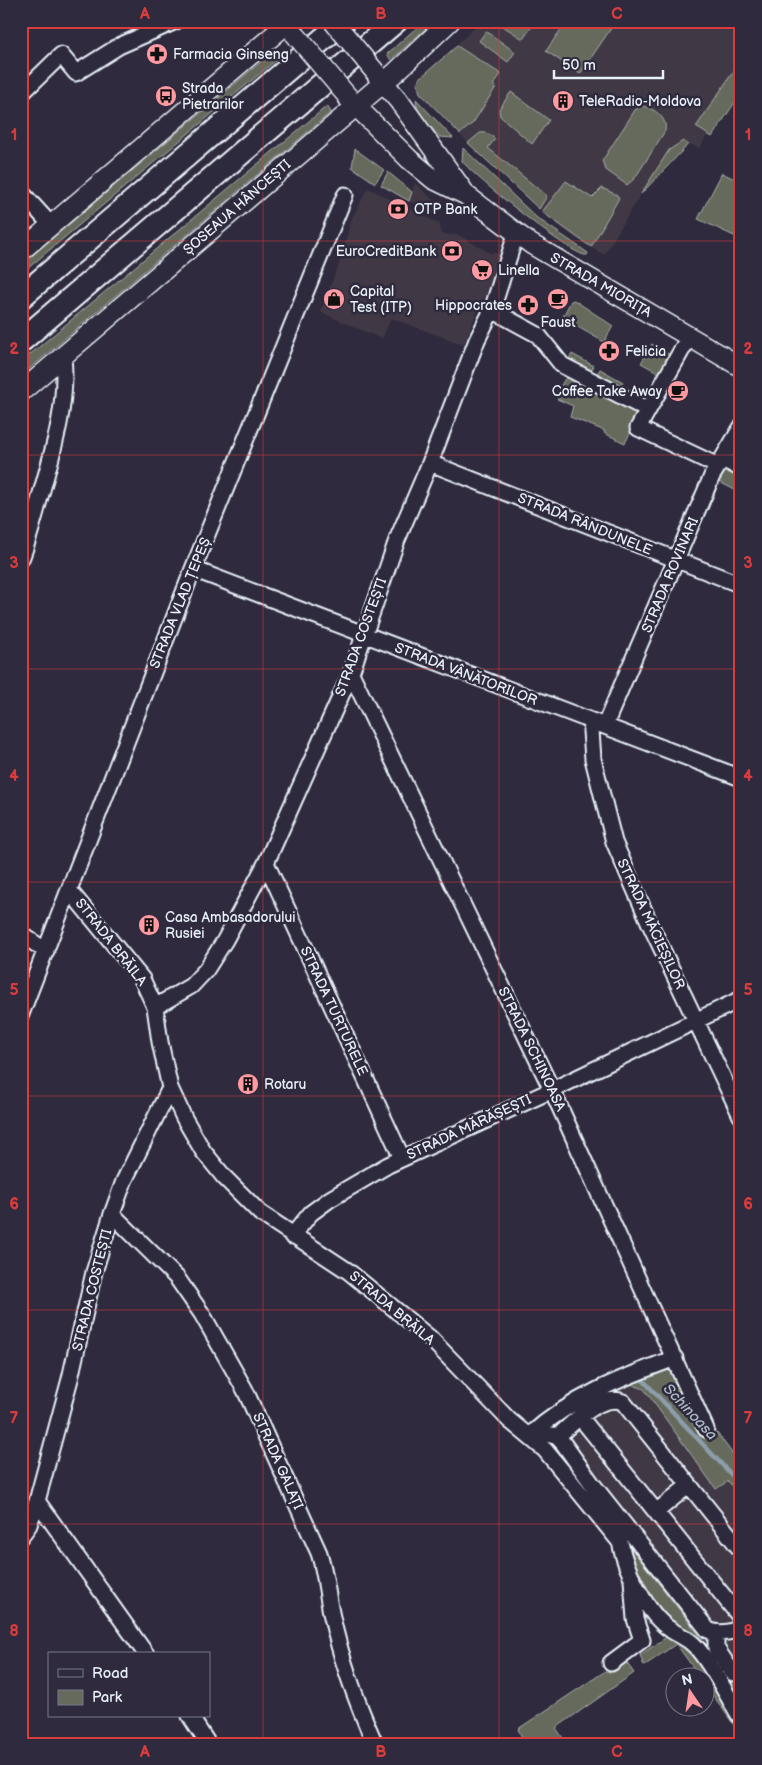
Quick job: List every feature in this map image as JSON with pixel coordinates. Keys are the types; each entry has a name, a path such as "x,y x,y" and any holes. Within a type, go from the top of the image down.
{"highway":[{"path":"21,297 344,21"},
{"path":"21,341 396,21"}],"main road":[{"name":"STRADA MIORIȚA","path":"333,21 380,78 466,195"},
{"name":"ȘOSEAUA HÂNCEȘTI","path":"21,392 352,101 450,21"},
{"name":"STRADA MIORIȚA","path":"290,26 352,101 408,159 433,178 466,195 516,234 741,367"},
{"path":"21,251 290,26"}],"street":[{"path":"21,94 61,55 76,73 119,46 176,21"},
{"path":"21,192 51,225"},
{"name":"STRADA VLAD ȚEPEȘ","path":"21,1014 192,569 345,195"},
{"name":"STRADA COSTEȘTI","path":"155,1007 191,986 206,970 226,940 266,863 351,673 397,540 430,462 477,340 492,310 516,234"},
{"path":"492,310 538,335 562,365 648,410"},
{"path":"689,337 638,428 741,469"},
{"path":"21,560 51,458 63,404 65,376 63,357"},
{"name":"STRADA ROVINARI","path":"599,724 677,560 720,462 741,428"},
{"name":"STRADA RÂNDUNELE","path":"430,462 741,585"},
{"name":"STRADA VÂNĂTORILOR","path":"192,569 741,778"},
{"name":"STRADA SCHINOASA","path":"351,673 552,1090 706,1429"},
{"name":"STRADA MĂCIEȘILOR","path":"599,724 591,731 593,759 614,842 741,1116"},
{"name":"STRADA TURTURELE","path":"266,863 402,1158"},
{"name":"STRADA BRĂILA","path":"69,890 142,979 155,1007 170,1088 184,1118 208,1158 260,1213 292,1236 348,1271 430,1338 509,1420 531,1434 616,1537 632,1580 660,1620 671,1631 682,1634 697,1649 741,1718"},
{"path":"21,934 46,951"},
{"name":"STRADA MĂRĂȘEȘTI","path":"292,1236 311,1213 364,1177 552,1090 741,999"},
{"name":"STRADA COSTEȘTI","path":"21,1536 29,1525 37,1501 70,1379 94,1272 112,1214 124,1181 170,1088"},
{"name":"STRADA GALAȚI","path":"112,1214 177,1278 202,1314 245,1390 324,1568 332,1617 343,1657 375,1744"},
{"path":"531,1434 547,1420 582,1396 616,1380 675,1358"},
{"path":"531,1434 558,1436 580,1417 609,1400 622,1402 741,1550"},
{"path":"580,1417 741,1618"},
{"path":"558,1436 708,1630 716,1634 726,1633 741,1627"},
{"path":"656,1512 690,1485"},
{"path":"37,1501 145,1652"},
{"path":"611,1663 642,1640 635,1619 632,1580"},
{"path":"716,1634 716,1648 733,1674"},
{"path":"191,1718 208,1744"}],"shaded area":[{"path":"482,21 741,21 741,93 712,137 707,135 700,148 688,144 641,194 604,255 575,238 542,212 468,143 420,93 417,83 420,78"},
{"path":"415,183 441,207 434,215 409,201"},
{"path":"368,188 440,224 441,234 459,235 490,253 501,253 502,265 475,316 464,345 391,318 382,339 320,312 341,259 351,220"},
{"path":"628,1383 644,1389 717,1489 728,1481 741,1496 741,1696 709,1648 548,1442 551,1426"}],"green space":[{"path":"424,21 434,21 391,60 387,54"},
{"path":"495,21 536,21 523,39"},
{"path":"563,21 616,21 580,74 546,51 564,25"},
{"path":"486,31 515,52 508,62 479,41"},
{"path":"457,46 501,74 493,85 496,87 473,123 460,134 420,93 417,83 420,78"},
{"path":"276,49 282,55 21,274 21,265"},
{"path":"741,60 741,93 712,137 696,127"},
{"path":"511,92 549,120 532,144 500,116 499,109"},
{"path":"416,99 453,138 440,137 418,113"},
{"path":"327,106 331,112 21,376 21,362"},
{"path":"642,106 659,114 664,122 665,131 635,178 627,185 606,170 602,161 635,110"},
{"path":"480,133 486,133 493,137 495,139 488,148 547,196 539,209 468,143"},
{"path":"683,141 688,144 641,194 669,150"},
{"path":"463,148 537,218 588,253 587,255 579,253 545,231 484,183 462,161"},
{"path":"355,149 384,170 375,183 352,167"},
{"path":"388,172 412,192 409,201 381,185"},
{"path":"722,173 741,182 741,221 734,236 698,219"},
{"path":"566,181 592,198 602,188 617,195 619,198 591,247 542,212"},
{"path":"574,300 613,326 604,342 562,318 571,301"},
{"path":"652,344 670,355 659,373 641,363"},
{"path":"572,354 594,366 589,374 567,362"},
{"path":"600,369 623,382 618,390 595,377"},
{"path":"568,374 640,414 625,443 604,433 605,431 570,417 573,406 557,399 560,394 558,390"},
{"path":"732,468 741,473 741,493 719,482 708,510 705,506 716,479"},
{"path":"672,1369 705,1437 717,1433 741,1465 741,1496 728,1481 716,1489 644,1389 628,1383 551,1426 568,1410 655,1370"},
{"path":"624,1539 709,1648 741,1696 741,1709 714,1675 714,1668 708,1668 637,1578"},
{"path":"668,1636 682,1639 705,1668 693,1668 676,1644 644,1666 640,1655"},
{"path":"626,1662 634,1673 556,1728 567,1744 525,1744 518,1729 607,1670"},
{"path":"714,1683 741,1725 741,1735 714,1697"}],"waterway":[{"name":"Schinoasa","path":"641,1378 741,1485"}],"place":[{"name":"Farmacia Ginseng","path":"157,54"},
{"name":"Strada Pietrarilor","path":"166,96"},
{"name":"TeleRadio-Moldova","path":"563,101"},
{"name":"OTP Bank","path":"398,209"},
{"name":"EuroCreditBank","path":"452,251"},
{"name":"Linella","path":"482,270"},
{"name":"Capital Test (ITP)","path":"334,299"},
{"name":"Faust","path":"558,299"},
{"name":"Hippocrates","path":"528,305"},
{"name":"Felicia","path":"609,351"},
{"name":"Coffee Take Away","path":"678,391"},
{"name":"Casa Ambasadorului Rusiei","path":"149,925"},
{"name":"Rotaru","path":"248,1084"}]}
